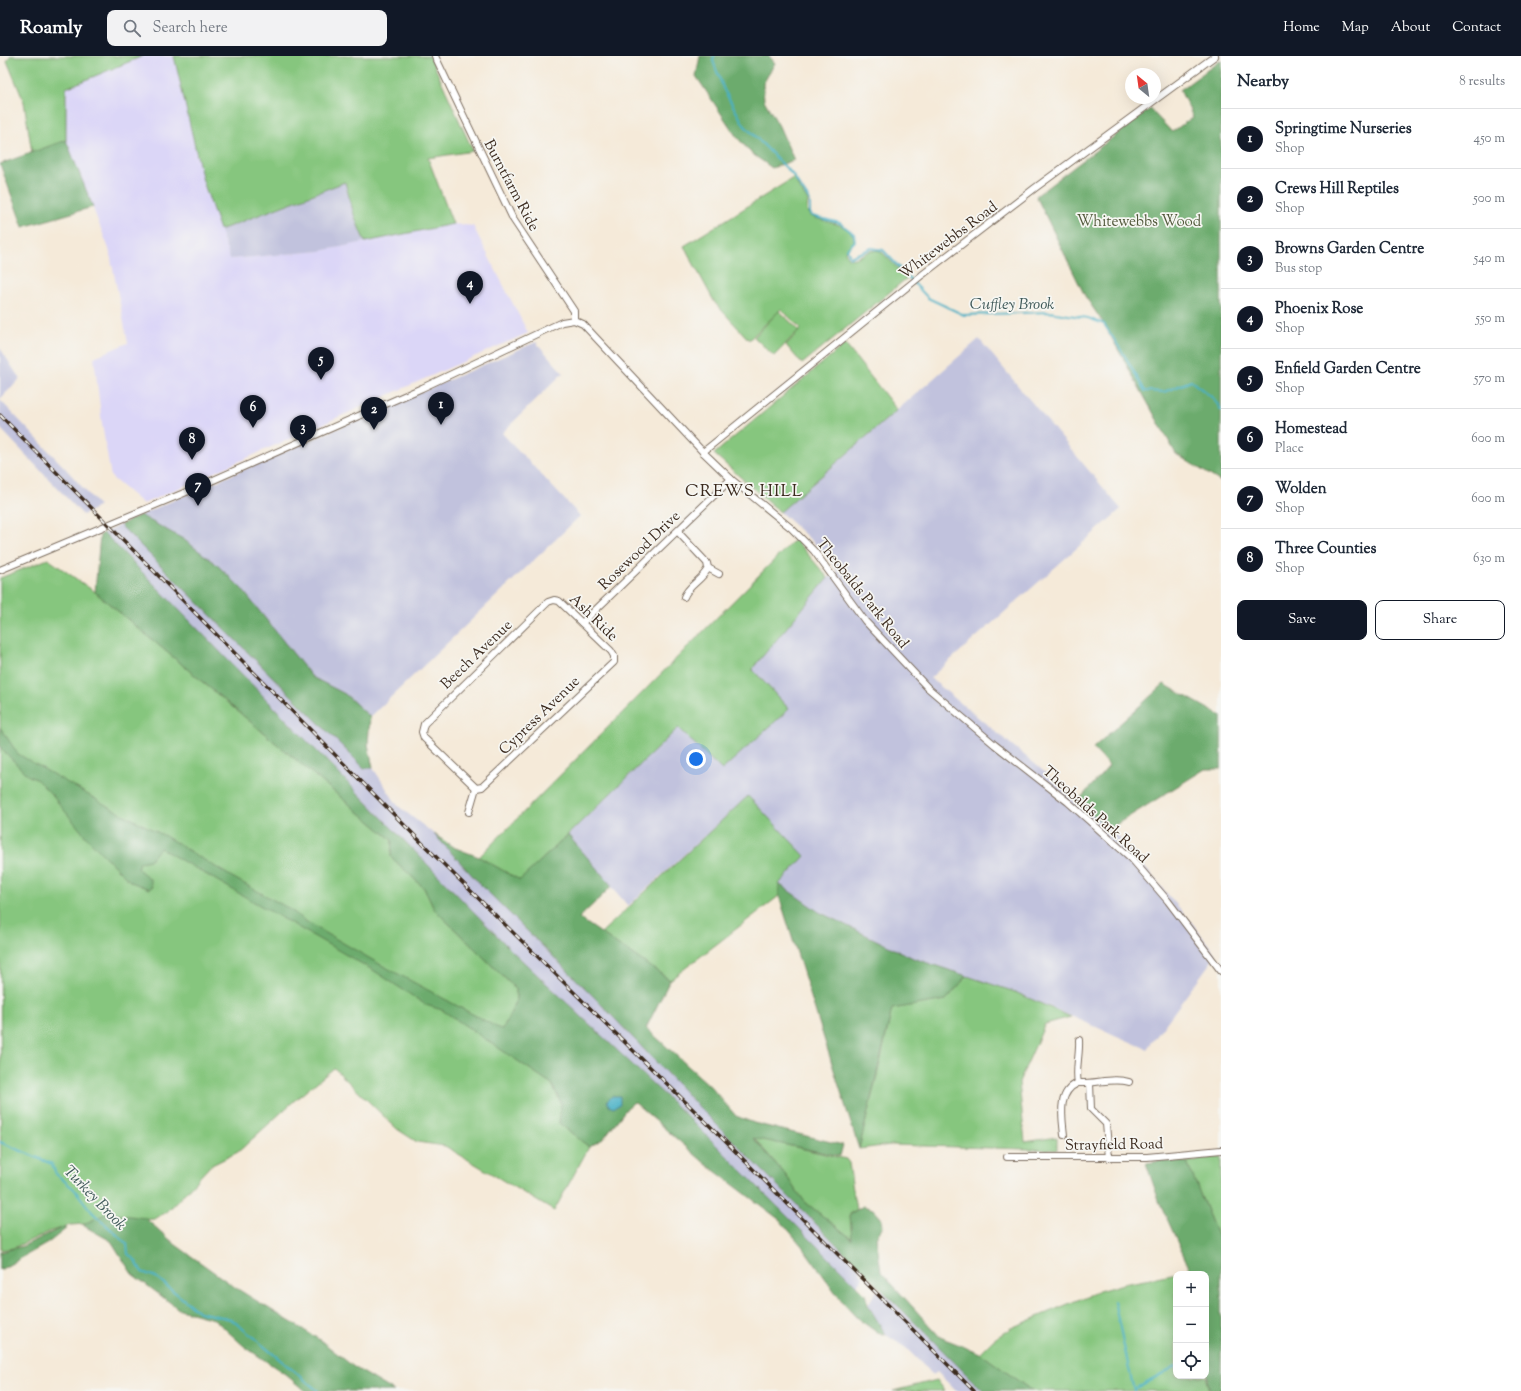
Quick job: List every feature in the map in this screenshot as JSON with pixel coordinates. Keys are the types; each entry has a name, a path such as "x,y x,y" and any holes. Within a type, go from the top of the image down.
{"street":[{"name":"Burntfarm Ride","path":"435,56 513,219 574,311 571,320"},
{"name":"Whitewebbs Road","path":"703,452 780,388 922,275 1041,184 1215,56"},
{"name":"Theobalds Park Road","path":"571,320 583,324 594,334 652,399 703,452 731,479 791,528 814,551 865,620 905,666 928,688 995,745 1068,802 1131,858 1168,901 1221,970"},
{"path":"0,570 184,493 427,386 571,320"},
{"name":"Rosewood Drive","path":"582,623 678,532 731,479"},
{"path":"678,532 707,563 708,568 706,573 686,592 684,597"},
{"path":"708,568 719,574"},
{"name":"Ash Ride","path":"554,600 559,601 611,651 614,656"},
{"name":"Beech Avenue","path":"476,788 424,738 422,732 424,724 548,602 554,600"},
{"name":"Cypress Avenue","path":"476,788 482,787 486,784 614,662 614,656"},
{"path":"469,812 476,788"},
{"path":"1078,1083 1077,1065 1080,1056 1079,1040"},
{"path":"1064,1135 1062,1104 1067,1090 1078,1083 1117,1080 1129,1082"},
{"path":"1090,1083 1091,1110 1106,1124 1109,1158"},
{"name":"Strayfield Road","path":"1007,1157 1109,1158 1182,1155 1221,1150"}],"shaded area":[{"path":"143,56 174,56 203,181 230,259 320,251 453,224 473,226 528,333 143,504 111,477 102,424 94,357 128,343 109,249 66,140 66,88"},
{"path":"345,182 355,218 365,242 320,251 230,259 220,230"},
{"path":"979,339 1121,509 930,678 1035,764 1118,836 1193,924 1216,955 1147,1049 1015,992 913,958 819,912 779,884 748,796 628,906 568,835 678,728 789,709 752,669 828,578 838,572 824,552 780,512"},
{"path":"536,342 563,373 502,433 580,516 370,717 345,694 312,677 241,588 140,515"},
{"path":"0,348 20,379 0,399"},
{"path":"0,400 99,506 83,515 0,428"},
{"path":"120,525 364,768 373,768 398,806 434,834 481,885 596,999 701,1109 858,1267 863,1277 856,1286 692,1121 512,951 104,533"},
{"path":"876,1291 882,1291 983,1391 956,1391 937,1372 933,1375 906,1348 886,1335 868,1305"}],"green space":[{"path":"10,56 143,56 66,88 66,140 32,153 24,102 7,61"},
{"path":"174,56 430,56 473,151 428,158 453,224 365,242 355,218 345,182 220,230 203,181"},
{"path":"700,56 769,56 775,63 763,84 764,100 779,126 794,160 772,168 751,153 736,136 696,76"},
{"name":"Whitewebbs Wood","path":"1221,60 1221,482 1176,454 1104,324 1085,296 1036,196 1150,109 1172,132 1193,117 1180,90"},
{"path":"66,140 93,207 23,227 0,164"},
{"path":"793,178 808,201 807,211 810,216 837,224 850,231 854,242 845,251 848,258 852,259 871,251 881,251 907,278 802,364 786,345 801,329 781,309 749,340 715,303 684,246"},
{"path":"779,311 799,330 774,356 754,337"},
{"path":"845,344 897,410 780,512 714,454"},
{"path":"140,515 183,539 215,563 241,588 312,677 345,694 370,717 368,744 373,768 364,768 120,525"},
{"path":"104,533 512,951 692,1121 865,1294 868,1305 886,1335 875,1331 857,1318 843,1303 802,1246 780,1220 707,1165 634,1102 627,1108 603,1139 589,1147 559,1123 561,1103 552,1084 442,1010 426,1005 376,972 160,848 150,860 140,862 138,869 150,879 152,887 149,889 131,882 121,873 86,837 51,794 37,780 27,775 0,747 0,727 18,754 111,808 165,836 232,877 288,908 307,922 376,962 502,1030 516,1002 516,989 434,909 424,888 391,857 392,840 95,592 100,535"},
{"path":"795,539 828,578 752,669 789,709 722,770 678,728 520,881 479,857"},
{"path":"48,559 95,592 392,840 391,857 424,888 434,909 516,989 516,1002 495,1045 552,1084 561,1103 559,1123 589,1147 554,1211 445,1146 417,1142 397,1129 334,1068 295,1100 238,1152 210,1166 170,1209 155,1219 71,1225 51,1231 13,1248 1,1250 0,578"},
{"path":"1164,684 1221,716 1221,769 1205,769 1109,829 1078,801 1109,766 1093,748"},
{"path":"748,796 805,856 779,884 779,896 670,980 601,933"},
{"path":"434,834 453,847 479,857 520,880 568,835 612,886 579,918 670,980 646,1028 710,1086 736,1116 754,1123 843,1145 840,1156 753,1138 784,1173 805,1202 852,1239 850,1214 863,1206 873,1209 882,1219 883,1227 876,1237 881,1272 940,1337 980,1353 1032,1391 983,1391 701,1109 596,999 481,885"},
{"path":"779,884 819,912 913,958 967,976 946,1000 892,1009 859,1149 779,896"},
{"path":"967,976 1015,992 1071,1017 1045,1024 1019,1082 1025,1142 1057,1137 1057,1150 891,1145 859,1149 892,1008 946,1000"},
{"path":"753,1137 846,1159 849,1163 856,1210 850,1214 852,1239 805,1202 784,1173"},
{"path":"1221,1156 1221,1245 1187,1162"},
{"path":"1161,1161 1187,1162 1221,1245 1221,1391 1209,1391 1207,1379 1209,1379 1209,1271 1191,1271 1159,1201 1146,1163"},
{"path":"107,1213 145,1218 176,1245 236,1288 320,1340 354,1367 394,1391 305,1391 285,1374 245,1347 214,1319 180,1310 132,1274 111,1241 84,1226 84,1224"},
{"path":"61,1228 67,1228 48,1243 0,1270 0,1252 23,1246"},
{"path":"1173,1275 1173,1379 1206,1379 1209,1391 1032,1391 980,1353 993,1340 1011,1328 1099,1291 1123,1284"},
{"path":"937,1380 945,1391 893,1391"}],"water":[{"path":"612,1096 620,1096 620,1105 613,1108 609,1106 607,1101"}],"waterway":[{"name":"Cuffley Brook","path":"714,56 713,61 724,90 744,125 792,174 810,201 810,213 812,216 840,223 854,234 855,241 847,249 850,257 872,248 883,250 928,298 964,315 1049,312 1088,318 1104,324 1145,391 1164,392 1191,381 1214,399 1221,410"},
{"name":"Turkey Brook","path":"0,1142 52,1164 56,1174 74,1189 92,1212 127,1244 128,1254 135,1260 142,1272 156,1277 199,1312 231,1319 318,1391"},
{"path":"1114,1301 1134,1391"},
{"path":"1134,1389 1173,1368"}],"railway":[{"path":"0,415 421,842 712,1128 974,1391"}],"place":[{"name":"Phoenix Rose","path":"470,304"},
{"name":"Enfield Garden Centre","path":"321,380"},
{"name":"Springtime Nurseries","path":"441,425"},
{"name":"Homestead","path":"253,428"},
{"name":"Crews Hill Reptiles","path":"374,430"},
{"name":"Browns Garden Centre","path":"303,448"},
{"name":"Three Counties","path":"192,460"},
{"name":"Wolden","path":"198,506"}],"district":[{"name":"CREWS HILL","path":"744,490"}]}
